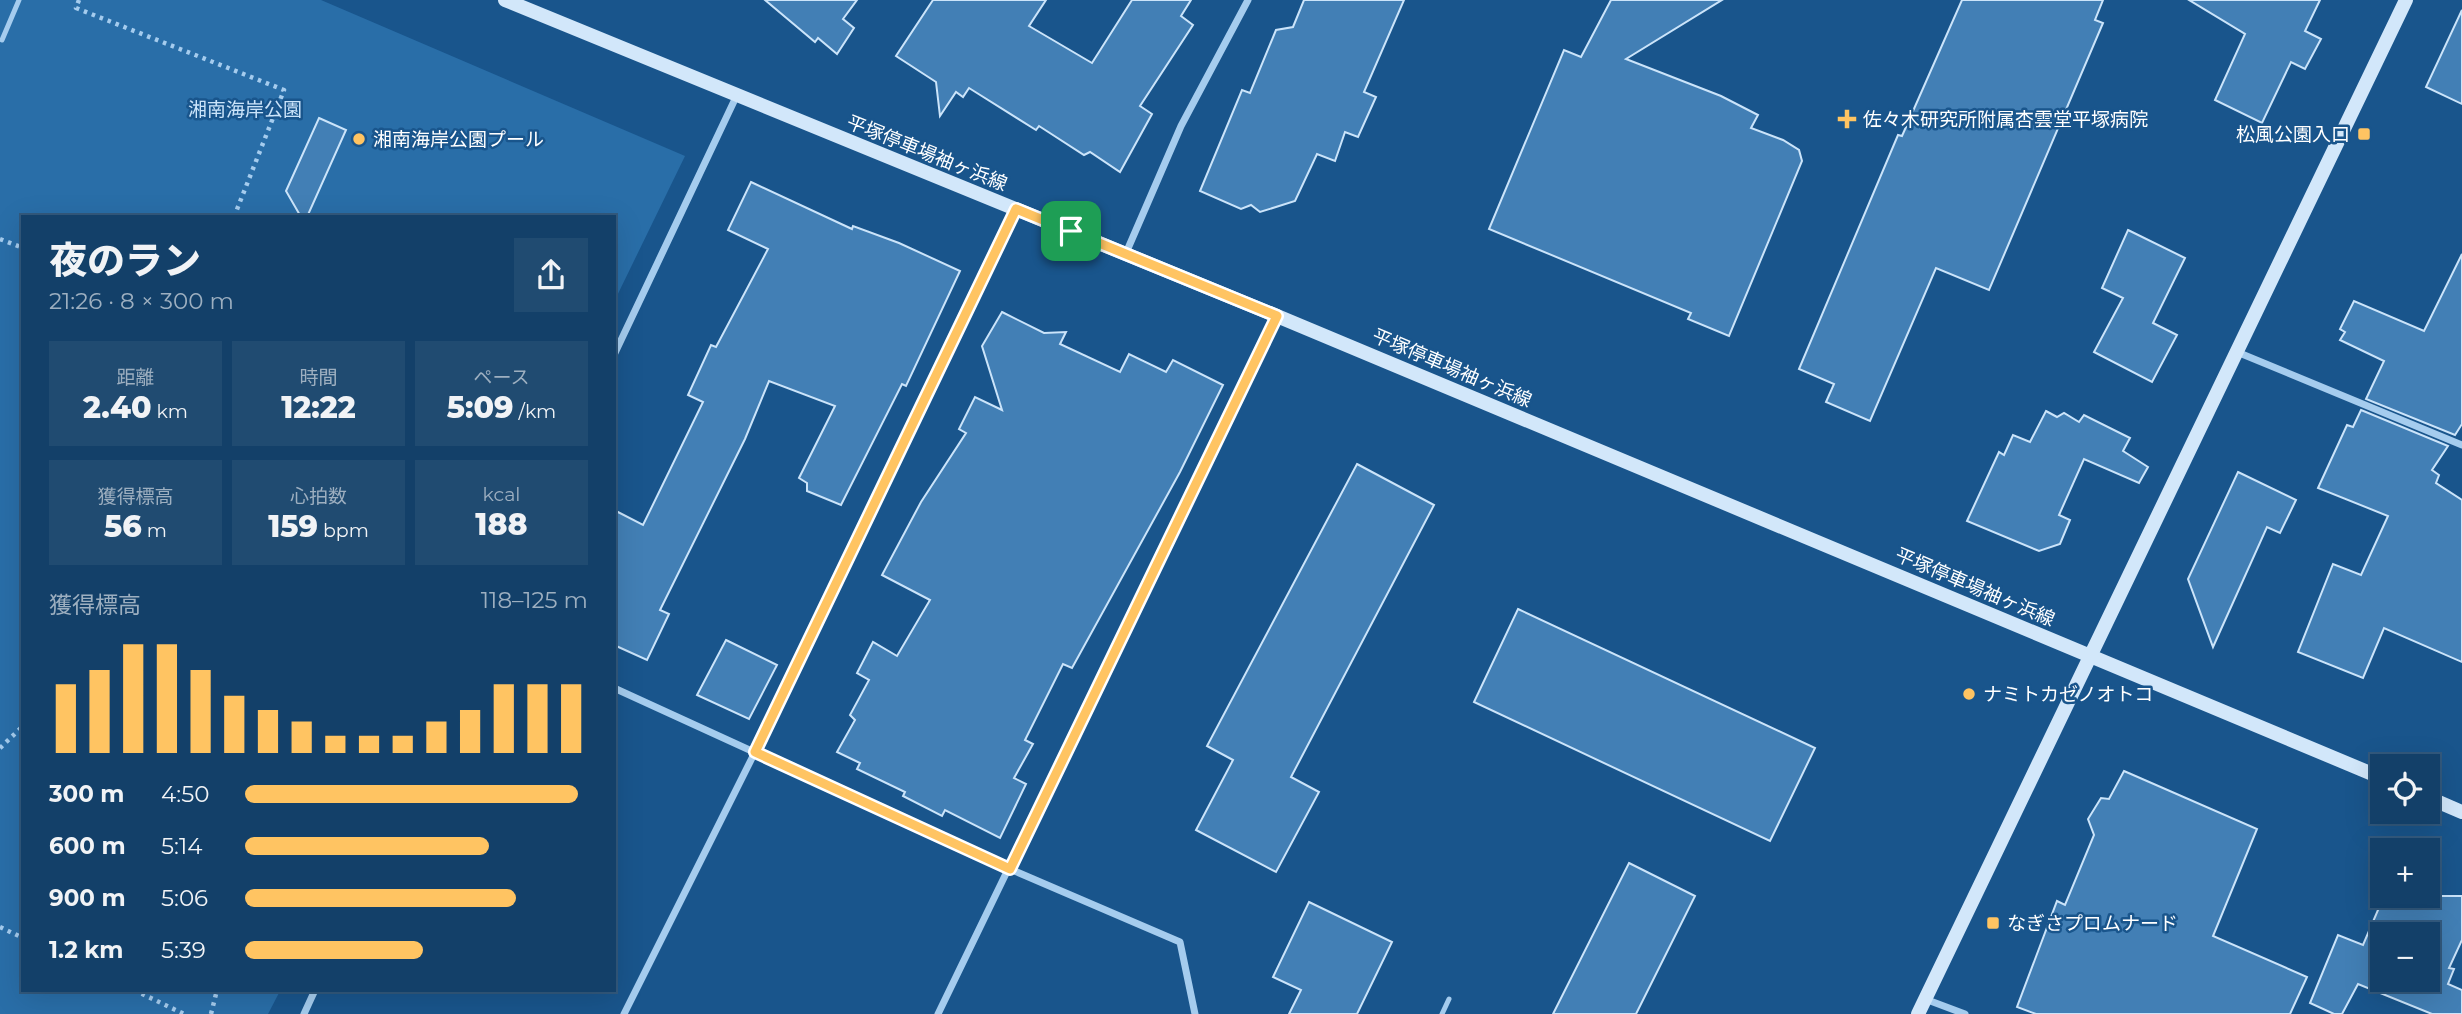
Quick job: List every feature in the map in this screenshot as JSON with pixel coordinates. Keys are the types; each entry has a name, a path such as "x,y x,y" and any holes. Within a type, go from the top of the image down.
{"main road":[{"name":"平塚停車場袖ヶ浜線","path":"505,0 736,97 1126,253 2370,773"},
{"path":"1918,1014 2406,0"},
{"path":"2440,802 2462,811"}],"street":[{"path":"1126,253 1181,126 1248,0"},
{"path":"616,351 736,97"},
{"path":"624,1014 755,752 1016,209"},
{"path":"938,1014 1277,316"},
{"path":"2237,352 2462,445"},
{"path":"616,689 1010,869 1180,942 1195,1014"},
{"path":"304,1014 314,992"},
{"path":"1925,999 1965,1014"}],"lane":[{"path":"2,40 19,0"},
{"path":"1442,1014 1449,999"}],"path":[{"path":"79,0 76,8 284,90 235,215"},
{"path":"0,239 21,247"},
{"path":"0,748 21,728"},
{"path":"0,927 21,937"},
{"path":"138,992 184,1014"},
{"path":"211,1014 216,992"}],"green space":[{"name":"湘南海岸公園","path":"0,0 321,0 685,156 616,298 616,215 21,215 21,992 279,992 268,1014 0,1014"}],"building":[{"path":"765,0 857,0 843,19 854,28 837,54 818,38 815,42"},
{"path":"933,0 1046,0 1029,26 1092,63 1132,0 1191,0 1181,16 1193,25 1140,106 1152,114 1120,172 1090,152 1084,155 1039,126 1036,130 969,88 963,97 956,92 940,116 936,82 896,56"},
{"path":"1304,0 1404,0 1364,92 1376,97 1358,137 1345,132 1335,161 1317,154 1295,201 1260,212 1251,205 1241,209 1200,191 1242,90 1250,93 1276,30 1293,27"},
{"path":"1611,0 1722,0 1626,59 1721,96 1758,115 1751,128 1783,140 1799,150 1802,161 1729,336 1688,319 1691,313 1489,229 1564,50 1581,57"},
{"path":"1962,0 2103,0 2095,20 2103,23 1989,290 1936,268 1870,421 1826,402 1834,384 1799,369 1898,135 1902,136"},
{"path":"2189,0 2320,0 2305,31 2321,39 2305,69 2291,62 2262,123 2215,100 2245,34"},
{"path":"2462,10 2462,104 2426,87"},
{"path":"319,118 346,130 308,215 300,215 286,191"},
{"path":"751,182 852,229 853,226 899,243 960,271 906,386 902,384 841,505 807,491 807,483 799,478 835,406 769,381 745,439 660,610 669,614 647,660 616,646 616,511 643,525 703,402 688,395 711,345 716,347 768,249 728,230"},
{"path":"2128,230 2185,258 2153,323 2177,335 2152,382 2094,352 2123,298 2102,288"},
{"path":"2462,254 2462,424 2455,435 2366,399 2384,361 2340,340 2345,332 2340,329 2354,301 2424,331"},
{"path":"1002,312 1044,333 1066,332 1060,344 1120,372 1129,354 1166,372 1173,360 1223,385 1180,472 1072,668 1063,664 1025,740 1033,744 1014,778 1026,784 1000,838 945,810 942,816 903,796 905,792 857,769 860,763 837,752 855,720 850,715 869,680 857,673 873,642 897,656 930,600 882,575 921,502 966,433 959,429 975,397 1002,410 982,346"},
{"path":"2361,410 2448,446 2432,470 2439,475 2436,483 2462,500 2462,662 2384,628 2363,678 2298,652 2333,564 2361,575 2388,516 2318,488 2347,425 2353,427"},
{"path":"2046,411 2057,417 2064,413 2079,422 2084,415 2130,438 2123,451 2148,467 2139,483 2084,459 2059,515 2070,520 2060,544 2039,551 1967,521 1999,452 2004,455 2013,435 2030,442"},
{"path":"1357,464 1434,505 1291,777 1319,792 1276,872 1196,830 1233,760 1207,746"},
{"path":"2238,472 2296,500 2280,533 2267,527 2213,647 2188,579"},
{"path":"1518,609 1815,748 1770,841 1474,702"},
{"path":"726,640 777,665 749,719 697,695"},
{"path":"2124,771 2257,829 2213,936 2307,977 2290,1014 2036,1014 2017,1007 2057,901 2065,905 2094,835 2088,819 2101,798 2109,799"},
{"path":"1629,863 1695,896 1636,1014 1553,1014"},
{"path":"2440,896 2462,896 2462,940 2449,968 2454,969 2448,984 2462,990 2462,1014 2432,1014 2378,992 2440,992 2440,922 2373,922 2379,908 2440,908"},
{"path":"1309,902 1392,942 1357,1014 1289,1014 1301,990 1273,977"},
{"path":"2370,929 2370,989 2358,984 2342,1014 2334,1014 2310,1003 2338,935 2363,945"}],"place":[{"name":"佐々木研究所附属杏雲堂平塚病院","path":"1847,119"},
{"name":"松風公園入口","path":"2364,134"},
{"name":"湘南海岸公園プール","path":"359,139"},
{"name":"ナミトカゼノオトコ","path":"1969,694"},
{"name":"なぎさプロムナード","path":"1993,923"}],"route":[{"path":"1016,209 1071,231 1277,316 1010,869 755,752 1016,209"}]}
